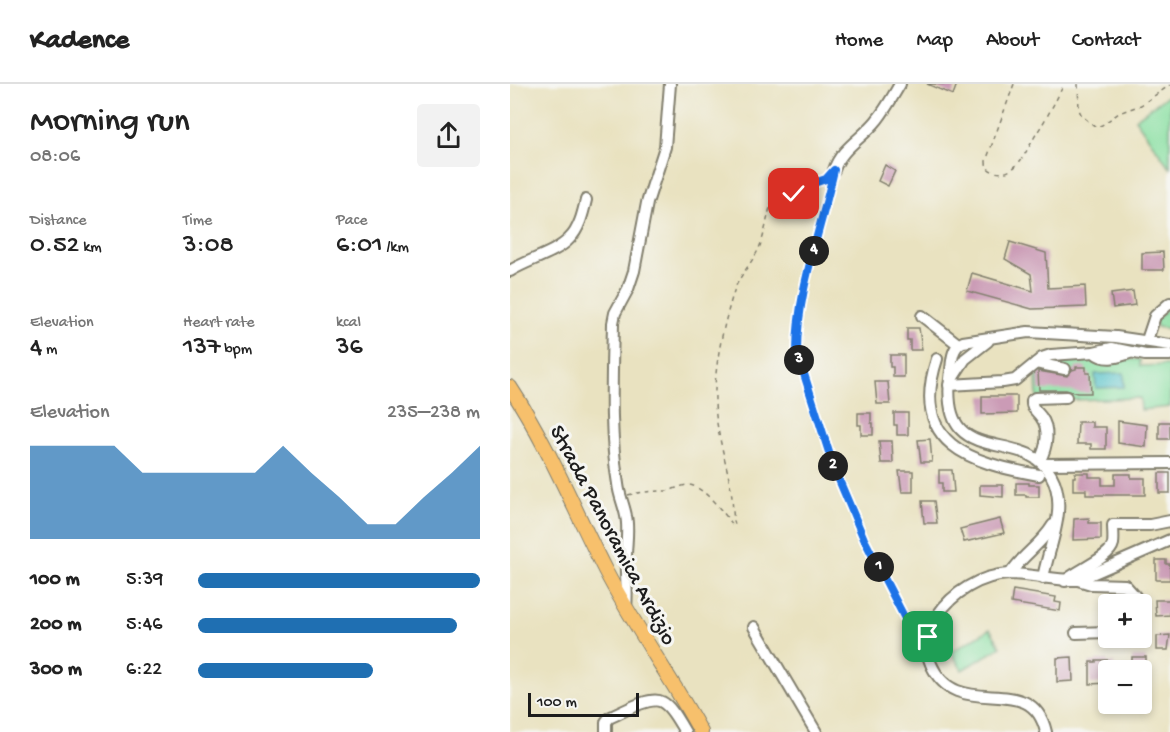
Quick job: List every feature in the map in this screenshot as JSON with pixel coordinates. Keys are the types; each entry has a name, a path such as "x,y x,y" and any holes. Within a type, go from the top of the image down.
{"main road":[{"name":"Strada Panoramica Ardizio","path":"510,387 546,446 586,532 626,608 701,732"}],"street":[{"path":"626,608 628,530 618,484 612,405 613,323 615,313 628,289 634,271 647,203 665,147 670,84"},
{"path":"834,170 842,153 878,119 900,84"},
{"path":"510,271 523,262 560,246 570,239 583,214 586,200"},
{"path":"1147,340 1155,316 1170,303"},
{"path":"922,316 958,344 1028,332 1147,340 1170,345"},
{"path":"949,385 965,359 992,338"},
{"path":"958,344 953,355 949,385 949,406 953,416 966,434 988,445 1020,451 1052,477 1056,491 1057,517 1042,578"},
{"path":"949,385 1003,382 1023,375 1036,363 1051,355 1094,352 1112,348 1145,355 1170,355"},
{"path":"937,359 930,384 931,410 940,430 954,448 968,457 1002,468 1170,463"},
{"path":"1036,363 1065,369"},
{"path":"1041,466 1047,433 1045,424 1032,408 1032,400 1066,397"},
{"path":"1002,468 1020,451"},
{"path":"1010,574 1019,561 1048,534 1057,517"},
{"path":"1065,581 1074,572 1106,556 1113,545 1113,525 1150,525 1170,521"},
{"path":"1046,732 1036,708 1026,702 1014,698 976,696 960,692 947,686 937,675 927,651 928,637 942,608 975,582 994,576 1010,574 1065,581 1078,580 1170,540"},
{"path":"1078,580 1091,584 1125,585 1133,594"},
{"path":"754,627 816,732"},
{"path":"1076,633 1098,632"},
{"path":"606,732 606,723 609,718 647,701 656,700 662,701 669,708 685,732"}],"path":[{"path":"1014,84 986,161 989,170 996,172 1006,172 1021,160 1051,112 1064,84"},
{"path":"1078,84 1079,110 1082,116 1096,127 1119,113 1141,105 1170,85"},
{"path":"621,497 660,490 668,491 689,485 705,493 735,525 730,481 720,443 715,400 720,349 731,301 742,272 753,259 761,243 766,218 775,195 800,192 826,179 834,170"},
{"path":"834,170 802,302 797,332 797,352 834,468 864,539 915,638 927,651"}],"green space":[{"path":"1170,94 1170,168 1135,119"},
{"path":"1170,306 1170,329 1157,327 1155,321"},
{"path":"1082,357 1098,361 1140,359 1140,366 1170,365 1170,407 1141,410 1140,398 1037,401 1036,368 1049,360"},
{"path":"990,629 1001,647 962,670 951,652"}],"water":[{"path":"1124,373 1124,387 1096,388 1095,374"}],"building":[{"path":"927,84 957,84 953,95"},
{"path":"885,165 895,171 888,186 878,181"},
{"path":"1010,242 1046,253 1048,288 1085,286 1086,307 1032,309 967,291 972,273 1033,291 1031,274 1005,259"},
{"path":"1163,252 1164,270 1142,270 1142,253"},
{"path":"1133,291 1135,305 1113,308 1111,294"},
{"path":"907,328 919,328 922,350 910,350"},
{"path":"890,355 904,355 904,377 893,377"},
{"path":"1076,367 1086,367 1086,373 1090,373 1091,393 1039,390 1038,371 1067,376"},
{"path":"875,382 888,382 890,404 877,404"},
{"path":"982,396 1017,396 1017,413 982,414"},
{"path":"858,413 871,413 873,435 861,435"},
{"path":"894,413 908,413 908,435 897,435"},
{"path":"1118,421 1147,425 1146,447 1118,443"},
{"path":"1078,422 1092,422 1092,427 1106,427 1106,449 1091,449 1091,444 1077,444"},
{"path":"1159,422 1170,422 1170,439 1159,439"},
{"path":"930,439 932,462 921,462 918,440"},
{"path":"879,441 892,441 893,463 881,463"},
{"path":"939,470 952,470 954,492 942,492"},
{"path":"899,471 913,471 913,492 902,492"},
{"path":"1075,473 1089,473 1089,477 1102,477 1102,485 1115,485 1115,474 1131,474 1131,478 1145,478 1145,495 1086,495 1086,490 1073,490"},
{"path":"1159,473 1170,473 1170,493 1159,493"},
{"path":"1016,483 1039,485 1039,497 1016,495"},
{"path":"980,485 1003,485 1003,497 980,495"},
{"path":"922,501 934,501 937,523 924,523"},
{"path":"1089,518 1089,523 1101,523 1101,539 1073,540 1074,519"},
{"path":"1000,519 1004,533 964,542 960,529"},
{"path":"1156,560 1166,560 1166,564 1170,564 1170,580 1156,580"},
{"path":"1013,590 1056,597 1055,602 1061,603 1060,611 1011,603"},
{"path":"1155,600 1170,600 1170,615 1156,616"},
{"path":"1170,635 1168,650 1157,650 1157,636"},
{"path":"1072,657 1073,681 1057,682 1057,658"},
{"path":"1132,657 1146,657 1146,660 1132,660"},
{"path":"1098,660 1098,684 1090,684 1090,662"}],"route":[{"path":"794,194 830,177 834,170 802,302 797,332 797,352 834,468 864,539 915,638 927,651 928,637"}]}
